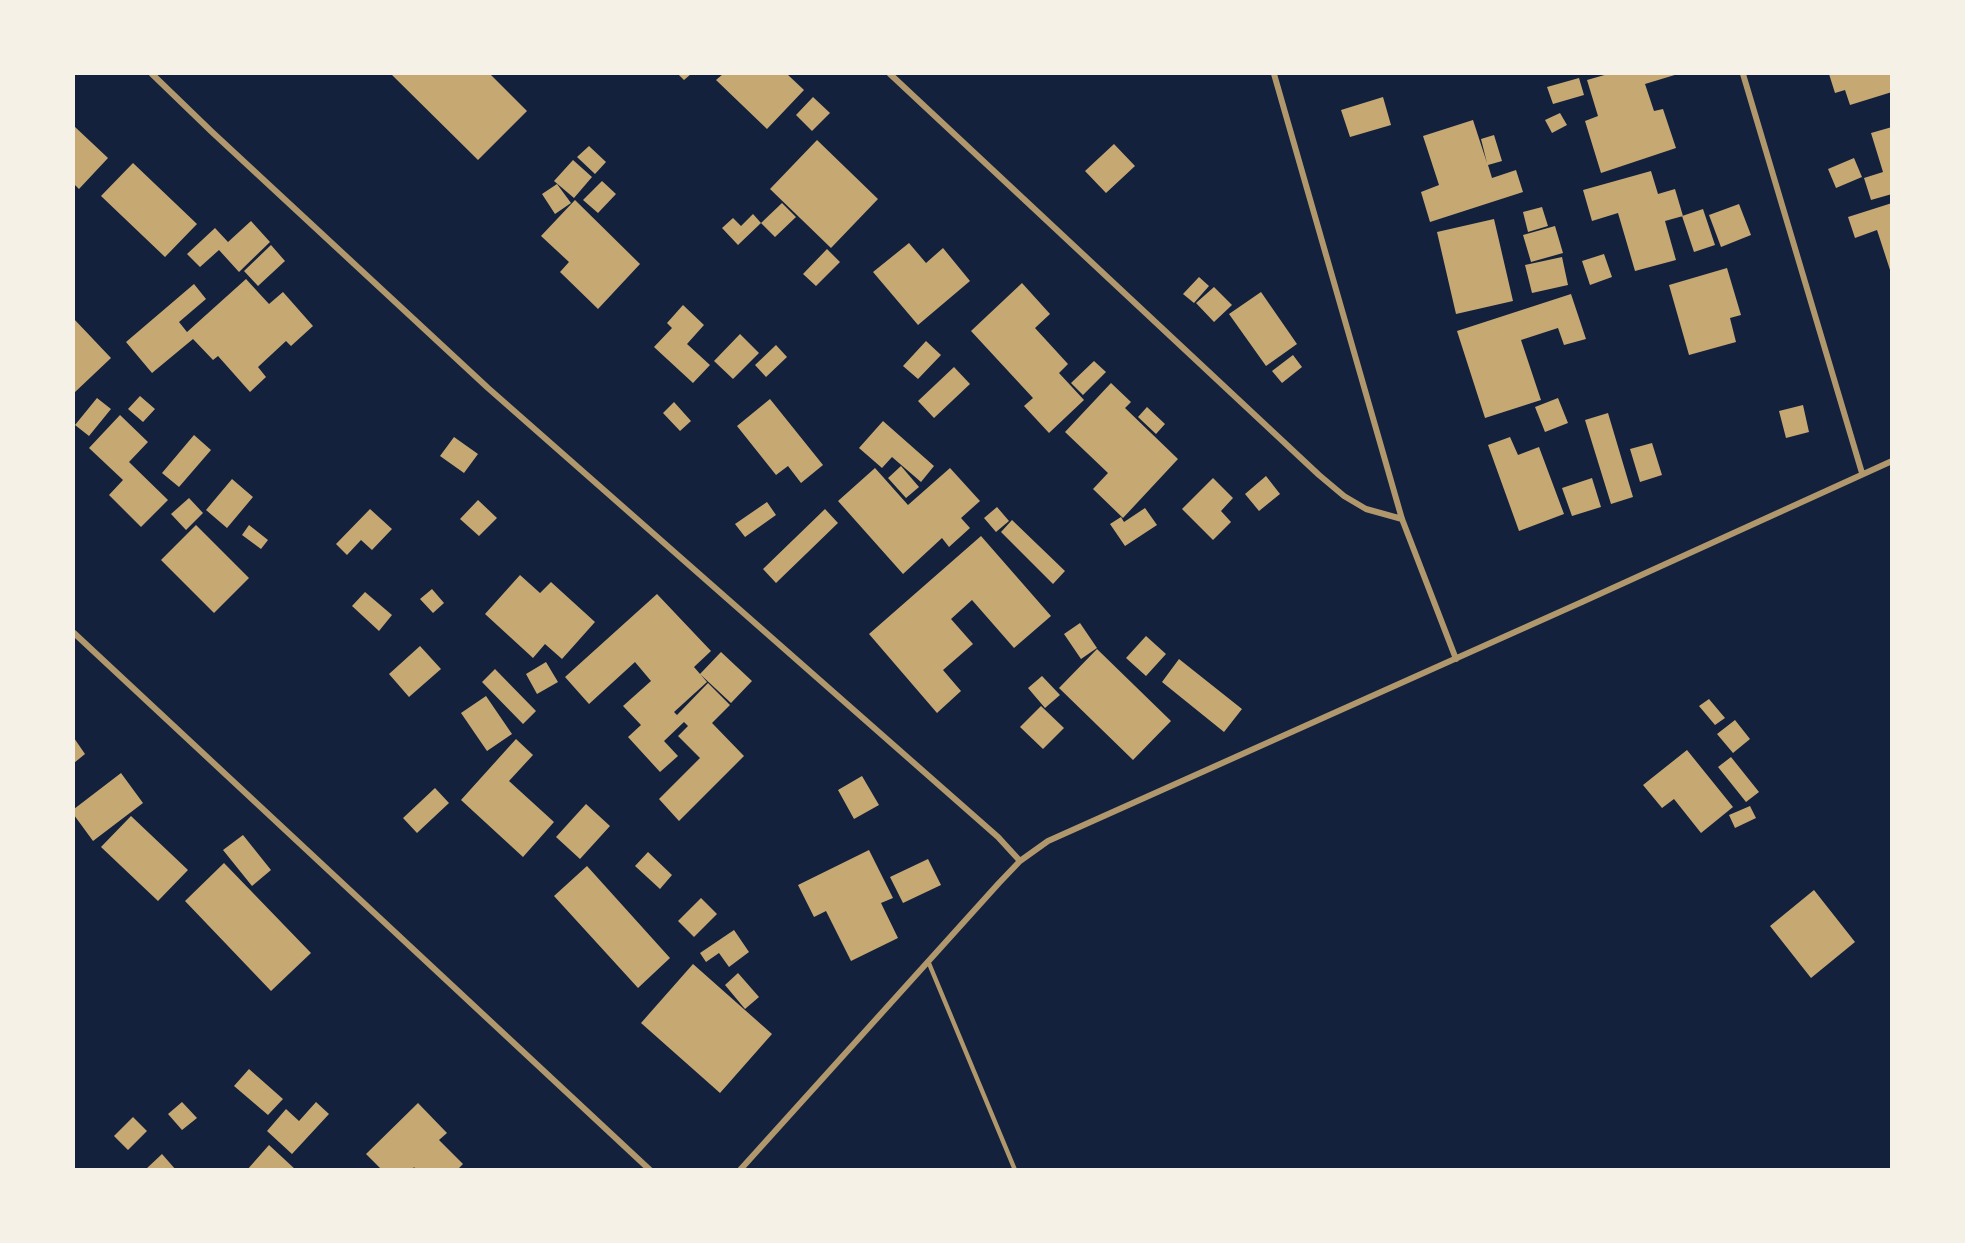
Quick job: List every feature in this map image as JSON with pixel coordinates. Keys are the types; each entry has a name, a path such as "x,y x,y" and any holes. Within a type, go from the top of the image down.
{"street":[{"path":"152,74 480,380 998,837 1020,861"},
{"path":"890,74 1319,475 1344,496 1366,509 1402,519"},
{"path":"1274,74 1402,519 1456,659"},
{"path":"1743,74 1862,473"},
{"path":"740,1170 1020,861 1048,841 1892,461"},
{"path":"74,633 650,1170"}],"lane":[{"path":"928,961 1015,1170"}],"building":[{"path":"391,74 490,74 527,111 478,160"},
{"path":"678,74 691,74 684,80"},
{"path":"723,74 787,74 804,90 767,129 716,80"},
{"path":"1608,74 1678,74 1645,84 1654,111 1663,109 1676,148 1601,173 1585,121 1598,116 1587,80"},
{"path":"1829,74 1892,74 1892,92 1850,105 1845,90 1835,93"},
{"path":"1579,78 1584,95 1553,104 1547,87"},
{"path":"813,97 830,113 812,131 796,115"},
{"path":"1383,97 1391,125 1350,137 1341,110"},
{"path":"1560,113 1567,125 1552,133 1545,120"},
{"path":"1473,120 1487,163 1481,139 1494,135 1502,161 1488,165 1492,178 1516,170 1523,192 1430,222 1421,192 1439,185 1423,136"},
{"path":"74,126 108,158 79,189 74,184"},
{"path":"1892,127 1892,194 1871,200 1864,178 1883,172 1871,133"},
{"path":"817,140 878,199 831,248 770,189"},
{"path":"1114,144 1135,166 1106,193 1085,171"},
{"path":"589,146 606,162 595,174 577,157"},
{"path":"1854,158 1862,177 1836,188 1828,169"},
{"path":"573,160 592,177 574,198 554,181"},
{"path":"133,163 197,224 165,257 101,196"},
{"path":"1651,171 1658,194 1675,189 1683,216 1665,221 1676,260 1635,271 1618,213 1592,221 1583,190"},
{"path":"602,181 616,194 598,213 583,200"},
{"path":"557,184 571,203 555,214 542,194"},
{"path":"575,200 640,264 598,309 560,272 569,262 541,236"},
{"path":"782,203 796,217 775,237 761,223"},
{"path":"1892,203 1891,273 1877,230 1855,238 1848,217"},
{"path":"1739,204 1751,235 1721,247 1709,215"},
{"path":"1542,207 1548,226 1528,232 1523,212"},
{"path":"1703,209 1715,245 1694,252 1682,216"},
{"path":"753,214 761,223 738,245 722,228 733,218 741,226"},
{"path":"1494,219 1513,301 1456,314 1437,232"},
{"path":"251,221 270,242 239,272 219,250 200,267 187,254 215,228 228,242"},
{"path":"1555,226 1563,253 1531,262 1523,235"},
{"path":"909,243 926,263 943,248 970,281 918,325 873,272"},
{"path":"271,245 285,261 258,286 244,271"},
{"path":"827,249 840,262 816,286 803,274"},
{"path":"1604,254 1612,277 1590,285 1582,261"},
{"path":"1562,257 1568,285 1532,293 1525,265"},
{"path":"1727,268 1741,315 1730,318 1736,342 1689,355 1669,285"},
{"path":"1199,277 1209,286 1194,303 1183,294"},
{"path":"246,279 269,304 283,292 313,326 291,346 286,341 258,367 266,377 250,392 218,356 213,360 193,339 152,373 126,342 194,284 206,299 179,322 187,332"},
{"path":"1022,283 1050,314 1035,328 1068,364 1059,373 1084,400 1049,433 1024,406 1033,398 971,331"},
{"path":"1214,287 1232,305 1214,322 1196,303"},
{"path":"1261,292 1297,344 1266,366 1229,314"},
{"path":"1571,294 1586,339 1564,345 1558,328 1521,340 1541,400 1485,418 1457,331"},
{"path":"683,305 704,325 687,344 710,365 693,383 654,347 672,328 667,323"},
{"path":"74,319 111,358 74,393"},
{"path":"740,334 759,353 733,379 714,361"},
{"path":"926,341 941,355 918,379 903,366"},
{"path":"776,345 787,357 766,377 755,365"},
{"path":"1293,355 1302,367 1282,383 1272,371"},
{"path":"1094,361 1106,372 1083,395 1071,383"},
{"path":"954,367 970,384 934,418 918,401"},
{"path":"1111,383 1131,402 1125,408 1178,459 1123,518 1093,489 1108,473 1065,432"},
{"path":"140,396 155,409 143,422 128,409"},
{"path":"97,398 111,409 89,436 75,425"},
{"path":"1558,398 1568,423 1545,432 1535,407"},
{"path":"770,399 823,465 801,483 788,466 776,475 737,426"},
{"path":"674,402 691,421 680,431 663,413"},
{"path":"1803,405 1809,432 1786,438 1779,411"},
{"path":"1147,407 1165,424 1156,434 1138,417"},
{"path":"1608,413 1633,497 1611,504 1585,420"},
{"path":"120,415 148,442 129,462 168,500 141,527 109,495 123,480 89,448"},
{"path":"883,421 934,466 921,482 892,457 882,468 859,448"},
{"path":"194,435 211,450 179,487 162,473"},
{"path":"454,437 478,454 464,473 440,456"},
{"path":"1510,437 1518,455 1539,447 1564,514 1519,531 1488,445"},
{"path":"1652,443 1662,475 1640,482 1630,449"},
{"path":"901,466 919,487 906,498 888,478"},
{"path":"875,468 908,505 950,468 980,501 961,518 970,528 949,547 942,538 903,574 838,501"},
{"path":"1266,476 1280,494 1259,511 1245,494"},
{"path":"1213,478 1233,498 1221,511 1231,522 1213,540 1182,509"},
{"path":"1592,478 1601,507 1572,516 1562,488"},
{"path":"232,479 253,497 227,528 206,510"},
{"path":"189,498 203,513 186,530 171,514"},
{"path":"478,500 497,518 479,536 460,519"},
{"path":"767,502 776,515 745,537 735,524"},
{"path":"997,507 1009,521 996,532 984,518"},
{"path":"1145,508 1157,525 1125,546 1110,524 1121,517 1124,522"},
{"path":"370,509 392,529 372,550 361,540 347,555 336,544"},
{"path":"825,509 838,523 776,583 763,569"},
{"path":"1012,520 1065,571 1053,584 1001,532"},
{"path":"196,525 249,578 214,613 161,560"},
{"path":"249,525 268,540 261,549 242,535"},
{"path":"981,536 1051,616 1014,648 972,600 951,619 973,644 943,670 961,691 937,713 869,634"},
{"path":"520,575 540,593 551,582 595,622 562,659 545,644 533,658 485,614"},
{"path":"432,589 444,603 433,613 420,599"},
{"path":"365,592 392,615 379,631 352,606"},
{"path":"657,594 711,651 694,667 707,682 674,712 677,715 708,683 730,705 712,723 744,756 679,821 659,799 700,758 678,736 688,726 684,722 664,741 678,756 660,772 628,737 641,725 623,706 651,681 635,662 589,704 565,677"},
{"path":"1080,623 1097,648 1081,659 1064,634"},
{"path":"1146,636 1166,654 1146,676 1126,658"},
{"path":"420,646 441,669 409,697 389,674"},
{"path":"1097,649 1171,721 1133,760 1059,688"},
{"path":"721,652 752,681 731,703 700,674"},
{"path":"1179,659 1242,709 1224,732 1162,682"},
{"path":"546,662 558,682 537,694 526,674"},
{"path":"495,669 536,711 523,724 482,682"},
{"path":"1042,676 1060,695 1045,708 1028,688"},
{"path":"486,696 512,734 487,751 461,713"},
{"path":"1709,699 1725,718 1715,725 1699,706"},
{"path":"1041,706 1064,728 1043,749 1020,727"},
{"path":"1735,720 1750,739 1733,753 1717,734"},
{"path":"74,738 85,754 74,763"},
{"path":"516,739 533,755 509,781 554,822 523,857 461,800"},
{"path":"1687,750 1733,807 1701,833 1674,799 1662,808 1643,785"},
{"path":"1731,757 1759,792 1746,802 1718,767"},
{"path":"121,773 143,803 93,841 74,815 74,809"},
{"path":"862,776 879,805 854,819 838,790"},
{"path":"435,788 449,803 417,833 403,818"},
{"path":"586,804 610,826 580,859 556,837"},
{"path":"1750,806 1756,818 1735,828 1729,815"},
{"path":"131,816 188,870 158,901 101,847"},
{"path":"243,835 271,870 252,886 223,850"},
{"path":"869,850 893,898 881,903 898,938 851,961 826,911 814,917 798,885"},
{"path":"648,852 672,875 660,889 635,866"},
{"path":"928,859 941,885 903,903 890,877"},
{"path":"224,863 311,953 271,991 185,901"},
{"path":"587,866 670,958 638,988 554,896"},
{"path":"1814,890 1855,942 1811,978 1770,926"},
{"path":"701,898 717,914 694,937 678,921"},
{"path":"734,930 749,952 729,967 719,953 706,962 700,953"},
{"path":"693,964 772,1034 720,1093 641,1023"},
{"path":"738,973 759,997 745,1009 725,985"},
{"path":"249,1069 283,1099 268,1115 234,1086"},
{"path":"182,1102 197,1118 182,1130 168,1114"},
{"path":"316,1102 329,1114 292,1154 267,1131 286,1109 299,1121"},
{"path":"418,1103 447,1133 439,1140 463,1164 457,1170 416,1170 414,1167 412,1170 382,1170 366,1154"},
{"path":"133,1117 147,1131 128,1150 114,1136"},
{"path":"269,1145 296,1170 247,1170"},
{"path":"162,1154 176,1170 145,1170"}]}
